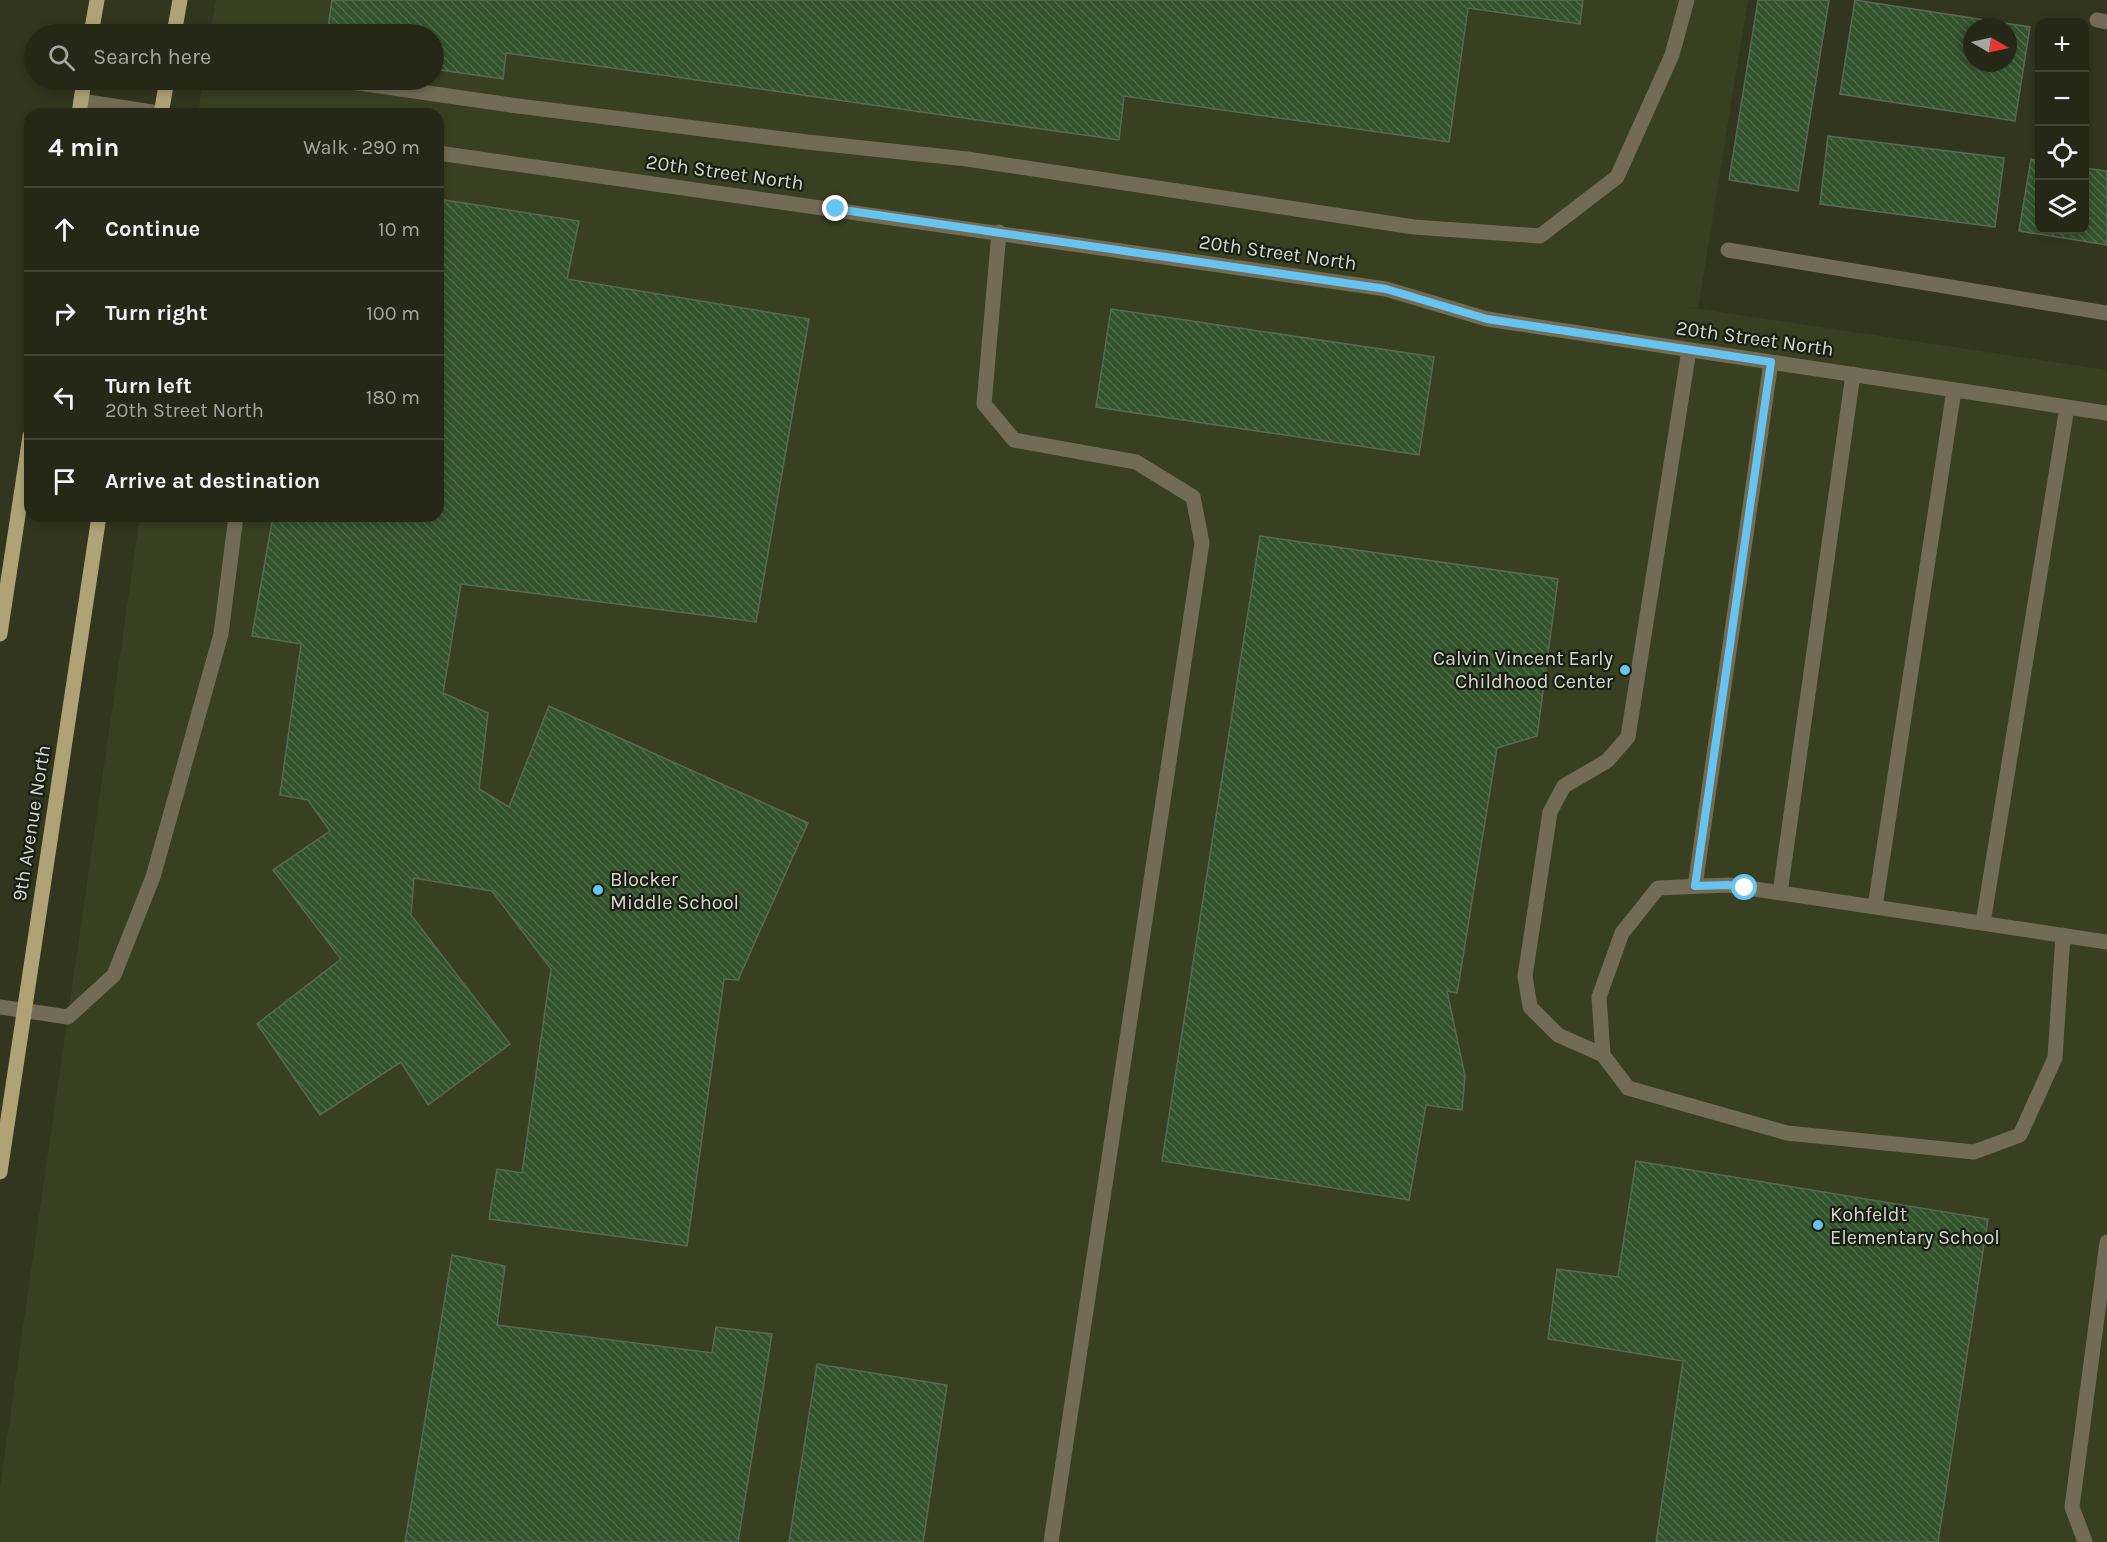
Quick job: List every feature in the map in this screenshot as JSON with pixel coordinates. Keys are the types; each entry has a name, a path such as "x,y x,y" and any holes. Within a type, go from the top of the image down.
{"main road":[{"path":"93,24 97,0"},
{"path":"176,24 180,0"},
{"path":"80,108 83,90"},
{"path":"163,108 166,90"},
{"path":"0,634 24,476"},
{"name":"9th Avenue North","path":"0,1172 98,522"}],"street":[{"path":"407,90 518,106 967,159 1414,227 1540,236 1617,177 1672,55 1687,0"},
{"name":"20th Street North","path":"444,154 1386,289 1487,319 2107,413"},
{"path":"999,232 984,404 1014,440 1136,462 1192,497 1202,543 1051,1542"},
{"path":"1728,250 2107,313"},
{"path":"1689,350 1628,737 1607,761 1564,786 1550,812 1525,976 1530,1007 1558,1035 1604,1055 1628,1088 1788,1133 1974,1152 2020,1135 2055,1058 2063,935"},
{"path":"1695,886 1771,362"},
{"path":"1780,893 1853,374"},
{"path":"1875,907 1954,390"},
{"path":"1983,923 2067,407"},
{"path":"0,1007 68,1017 114,975 153,877 221,634 235,522"},
{"path":"1604,1055 1599,997 1622,933 1658,888 1728,885 2107,942"},
{"path":"2085,1542 2072,1507 2107,1242"}],"shaded area":[{"path":"216,0 1748,0 1698,308 1686,307 2107,370 2107,1542 0,1542 0,1486 139,522 444,522 444,108 199,108 202,90 444,90 444,24 212,24"}],"building":[{"path":"332,0 1583,0 1580,24 1468,8 1449,142 1124,96 1119,140 506,53 503,79 444,70 444,24 328,24"},
{"path":"1758,0 1829,0 1798,191 1729,180"},
{"path":"1855,0 1972,18 1963,18 1963,72 2017,72 2017,25 2030,27 2015,121 1840,94"},
{"path":"1828,136 2004,158 1995,227 1820,204"},
{"path":"2031,159 2035,160 2035,234 2019,231"},
{"path":"2089,169 2107,171 2107,245 2038,234 2089,234"},
{"path":"444,200 579,221 567,279 809,319 756,622 461,584 443,693 488,713 479,789 509,807 549,706 808,823 738,980 724,979 687,1246 489,1219 497,1169 522,1173 551,969 492,891 414,878 411,915 510,1044 428,1105 401,1062 320,1115 257,1024 341,959 273,870 330,831 308,800 280,795 301,644 252,636 272,522 444,522"},
{"path":"1111,309 1434,357 1419,455 1096,407"},
{"path":"1260,536 1558,579 1537,736 1497,748 1457,993 1447,991 1465,1076 1462,1110 1426,1105 1409,1200 1162,1161"},
{"path":"1636,1161 1988,1219 1938,1542 1656,1542 1683,1361 1548,1339 1557,1269 1618,1277"},
{"path":"452,1255 505,1266 497,1325 712,1353 716,1327 772,1334 738,1542 405,1542"},
{"path":"817,1364 947,1385 923,1542 789,1542"}],"place":[{"name":"Calvin Vincent Early Childhood Center","path":"1625,670"},
{"name":"Blocker Middle School","path":"598,890"},
{"name":"Kohfeldt Elementary School","path":"1818,1225"}],"route":[{"path":"836,209 1386,289 1487,319 1771,362 1695,886 1728,885 1745,888"}]}
